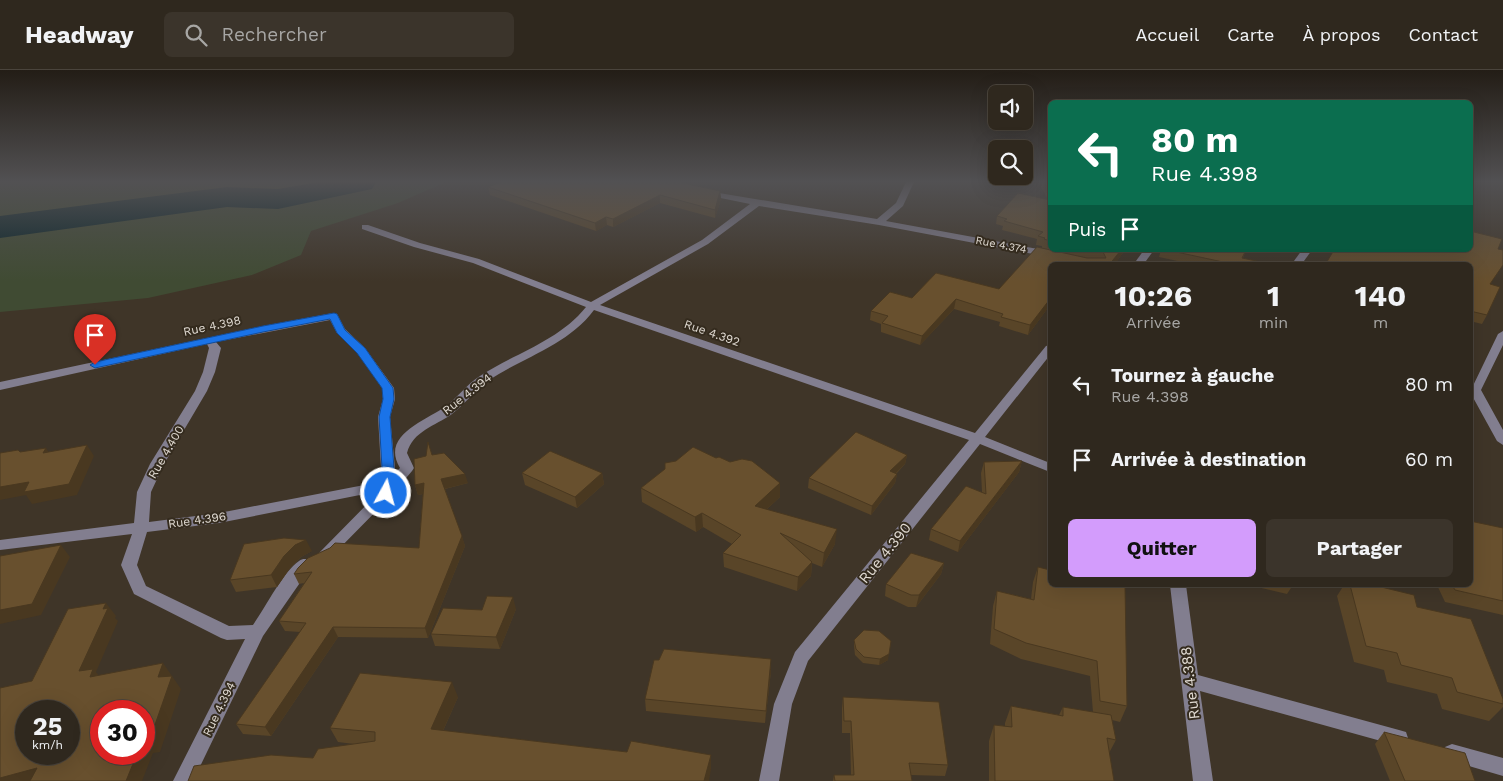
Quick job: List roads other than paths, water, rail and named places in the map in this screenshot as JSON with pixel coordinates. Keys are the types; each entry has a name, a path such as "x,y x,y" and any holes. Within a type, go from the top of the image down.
{"street":[{"name":"Rue 4.394","path":"183,781 257,632 272,613 296,573 306,562 329,552 359,518 386,493 407,468 400,455 401,449 411,433 450,409 483,379 585,318 592,306 705,242 741,215"},
{"name":"Rue 4.374","path":"835,215 1055,255"},
{"path":"879,222 887,215"},
{"name":"Rue 4.392","path":"365,228 476,261 592,306 977,438 1048,467"},
{"name":"Rue 4.398","path":"0,386 210,340 334,316 341,331 361,350 388,388 389,399 384,417 388,468 393,484"},
{"path":"1473,388 1503,334"},
{"name":"Rue 4.400","path":"210,340 215,348 202,391 157,464 144,492 141,528 129,565 140,590 227,633 257,632"},
{"name":"Rue 4.390","path":"769,781 783,704 801,657 1048,350"},
{"path":"1473,392 1503,441"},
{"name":"Rue 4.396","path":"0,545 219,518 393,484"},
{"name":"Rue 4.388","path":"1178,587 1203,781"},
{"path":"1189,680 1418,743"},
{"path":"1436,749 1503,767"}],"waterway":[{"path":"0,227 89,215"}]}
